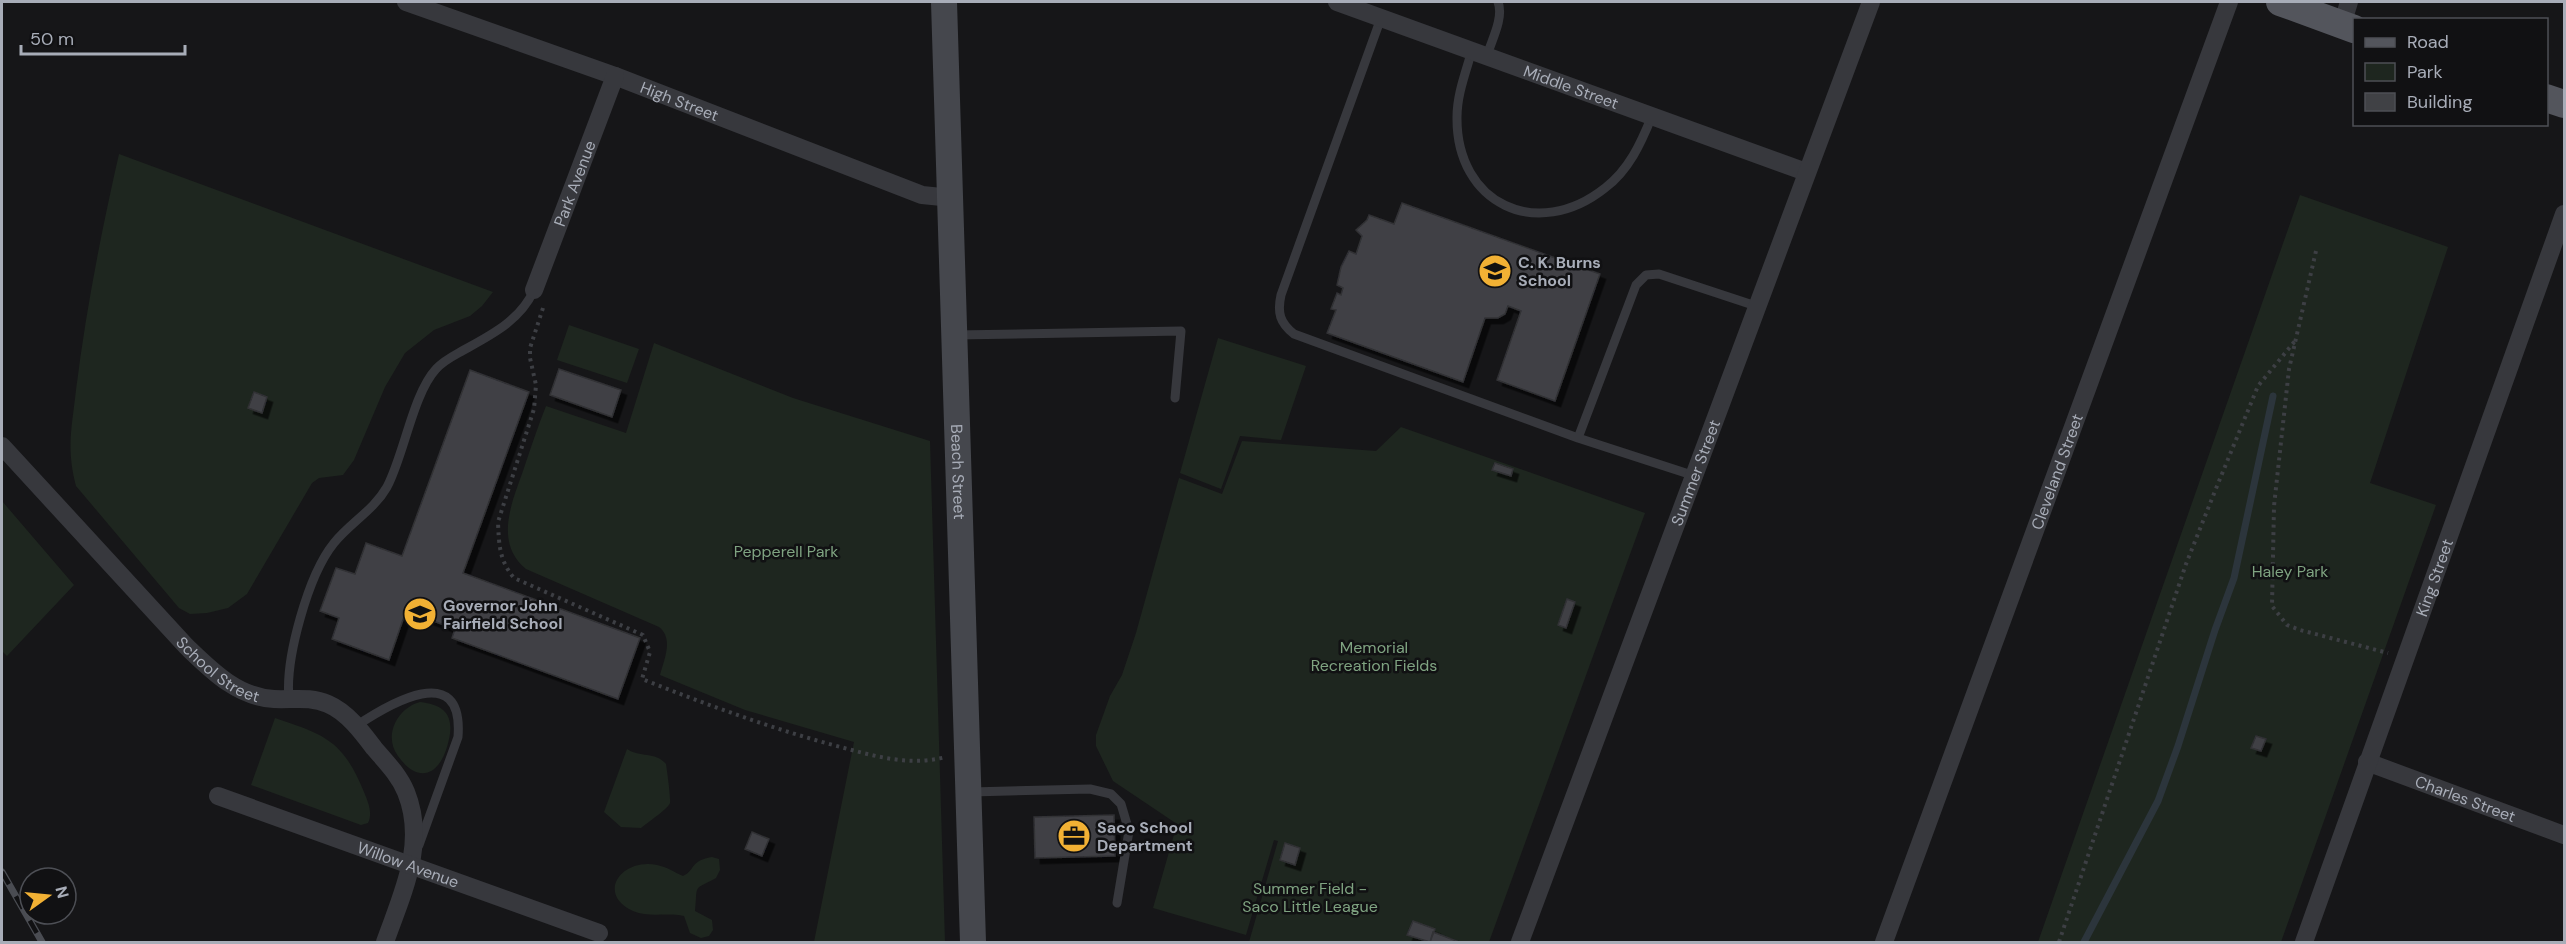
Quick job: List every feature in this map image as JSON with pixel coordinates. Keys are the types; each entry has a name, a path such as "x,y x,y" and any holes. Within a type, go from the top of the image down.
{"main road":[{"name":"Beach Street","path":"944,2 952,198 973,942"},
{"path":"2280,2 2348,19"},
{"path":"2548,98 2565,104"}],"street":[{"name":"High Street","path":"406,2 615,76 922,195 952,198"},
{"name":"Middle Street","path":"1337,2 1806,172"},
{"name":"Summer Street","path":"1520,942 1871,2"},
{"name":"Cleveland Street","path":"1884,942 2229,2"},
{"name":"Park Avenue","path":"541,294 615,76"},
{"name":"King Street","path":"2304,942 2565,214"},
{"name":"School Street","path":"2,446 186,646 216,674 247,693 273,699 311,698 330,705 356,726 392,768 406,792 414,831 412,863 385,942"},
{"name":"Charles Street","path":"2367,762 2565,835"},
{"name":"Willow Avenue","path":"218,796 412,863 599,933"}],"lane":[{"path":"1498,2 1501,8 1498,20 1479,53 1459,99 1457,117 1465,158 1472,176 1497,200 1525,213 1540,215 1558,212 1594,196 1618,177 1636,152 1652,116"},
{"path":"1381,18 1281,295 1280,318 1286,328 1294,334 1578,438 1695,476"},
{"path":"1578,438 1636,285 1646,275 1659,274 1756,306"},
{"path":"289,699 287,678 299,622 320,565 335,541 372,507 388,484 430,375 446,360 511,321 528,302 541,294"},
{"path":"956,335 1181,331 1175,399"},
{"path":"356,726 393,704 421,693 439,694 447,698 457,713 458,737 412,863"},
{"path":"969,792 1090,789 1111,794 1121,804 1129,831 1117,903"}],"path":[{"path":"2316,251 2289,369 2274,506 2272,606 2287,625 2404,659"},
{"path":"541,294 530,348 536,386 534,409 498,522 504,567 514,578 643,635 650,652 642,679 727,713 794,734 904,762 925,762 967,755"},
{"path":"2059,942 2187,564 2215,491 2258,386 2295,341"}],"green space":[{"path":"119,154 493,292 470,316 434,330 405,353 385,387 354,460 343,475 319,478 312,483 247,594 228,608 207,613 190,614 179,608 76,486 73,472 71,438 80,360 94,272"},
{"name":"Haley Park","path":"2300,195 2448,247 2370,483 2436,505 2281,942 2038,942"},
{"path":"569,325 639,349 627,383 557,360"},
{"path":"1218,338 1306,366 1281,440 1240,436 1221,489 1180,473"},
{"name":"Pepperell Park","path":"654,343 793,398 930,441 945,942 814,942 854,742 745,710 660,675 667,643 664,632 659,627 526,569 516,558 510,546 508,534 511,507 546,406 626,433"},
{"name":"Memorial Recreation Fields","path":"1401,427 1645,513 1489,942 1249,942 1278,841 1274,840 1246,935 1153,908 1177,824 1113,781 1096,746 1096,735 1110,696 1122,675 1136,633 1179,478 1222,494 1242,441 1376,451"},
{"path":"2,501 74,585 7,656 2,651"},
{"path":"420,702 444,711 450,722 449,738 443,757 433,770 426,773 419,773 405,765 398,756 392,740 392,732 399,716 412,705"},
{"path":"275,718 320,735 340,751 348,761 366,796 370,811 368,823 361,825 251,785"},
{"path":"627,749 657,757 666,764 670,803 641,828 621,827 604,812"},
{"path":"712,857 719,859 720,870 716,878 698,889 695,911 712,920 713,930 709,936 701,938 690,933 684,916 639,913 622,904 616,896 615,887 618,879 633,867 644,864 657,865 683,876 696,863"}],"building":[{"path":"1402,203 1600,274 1555,401 1497,380 1521,311 1508,306 1505,314 1498,318 1485,318 1463,382 1327,333 1336,310 1331,309 1337,293 1341,295 1343,288 1337,285 1341,267 1349,251 1356,254 1362,236 1356,230 1369,215 1394,224"},
{"path":"559,369 621,390 612,417 550,395"},
{"path":"470,370 529,392 463,573 640,638 618,699 452,638 455,629 406,611 389,660 332,639 339,618 320,611 336,568 355,574 366,543 402,556"},
{"path":"254,392 267,397 262,413 248,408"},
{"path":"1495,463 1513,469 1511,476 1492,470"},
{"path":"1567,599 1575,602 1566,628 1558,625"},
{"path":"2256,736 2266,739 2261,751 2251,748"},
{"name":"Saco School Department","path":"1114,815 1115,856 1035,858 1034,817"},
{"path":"752,832 769,839 762,856 745,849"},
{"path":"1285,843 1300,848 1295,865 1280,860"},
{"path":"1413,921 1435,929 1430,942 1407,935"},
{"path":"1433,932 1459,942 1430,942"}],"waterway":[{"path":"2084,942 2158,801 2178,746 2234,578 2273,396"}],"railway":[{"path":"2,872 42,942"}],"place":[{"name":"C. K. Burns School","path":"1495,271"},
{"name":"Governor John Fairfield School","path":"420,614"},
{"name":"Saco School Department","path":"1074,836"}],"park label":[{"name":"Summer Field - Saco Little League","path":"1310,897"}]}
